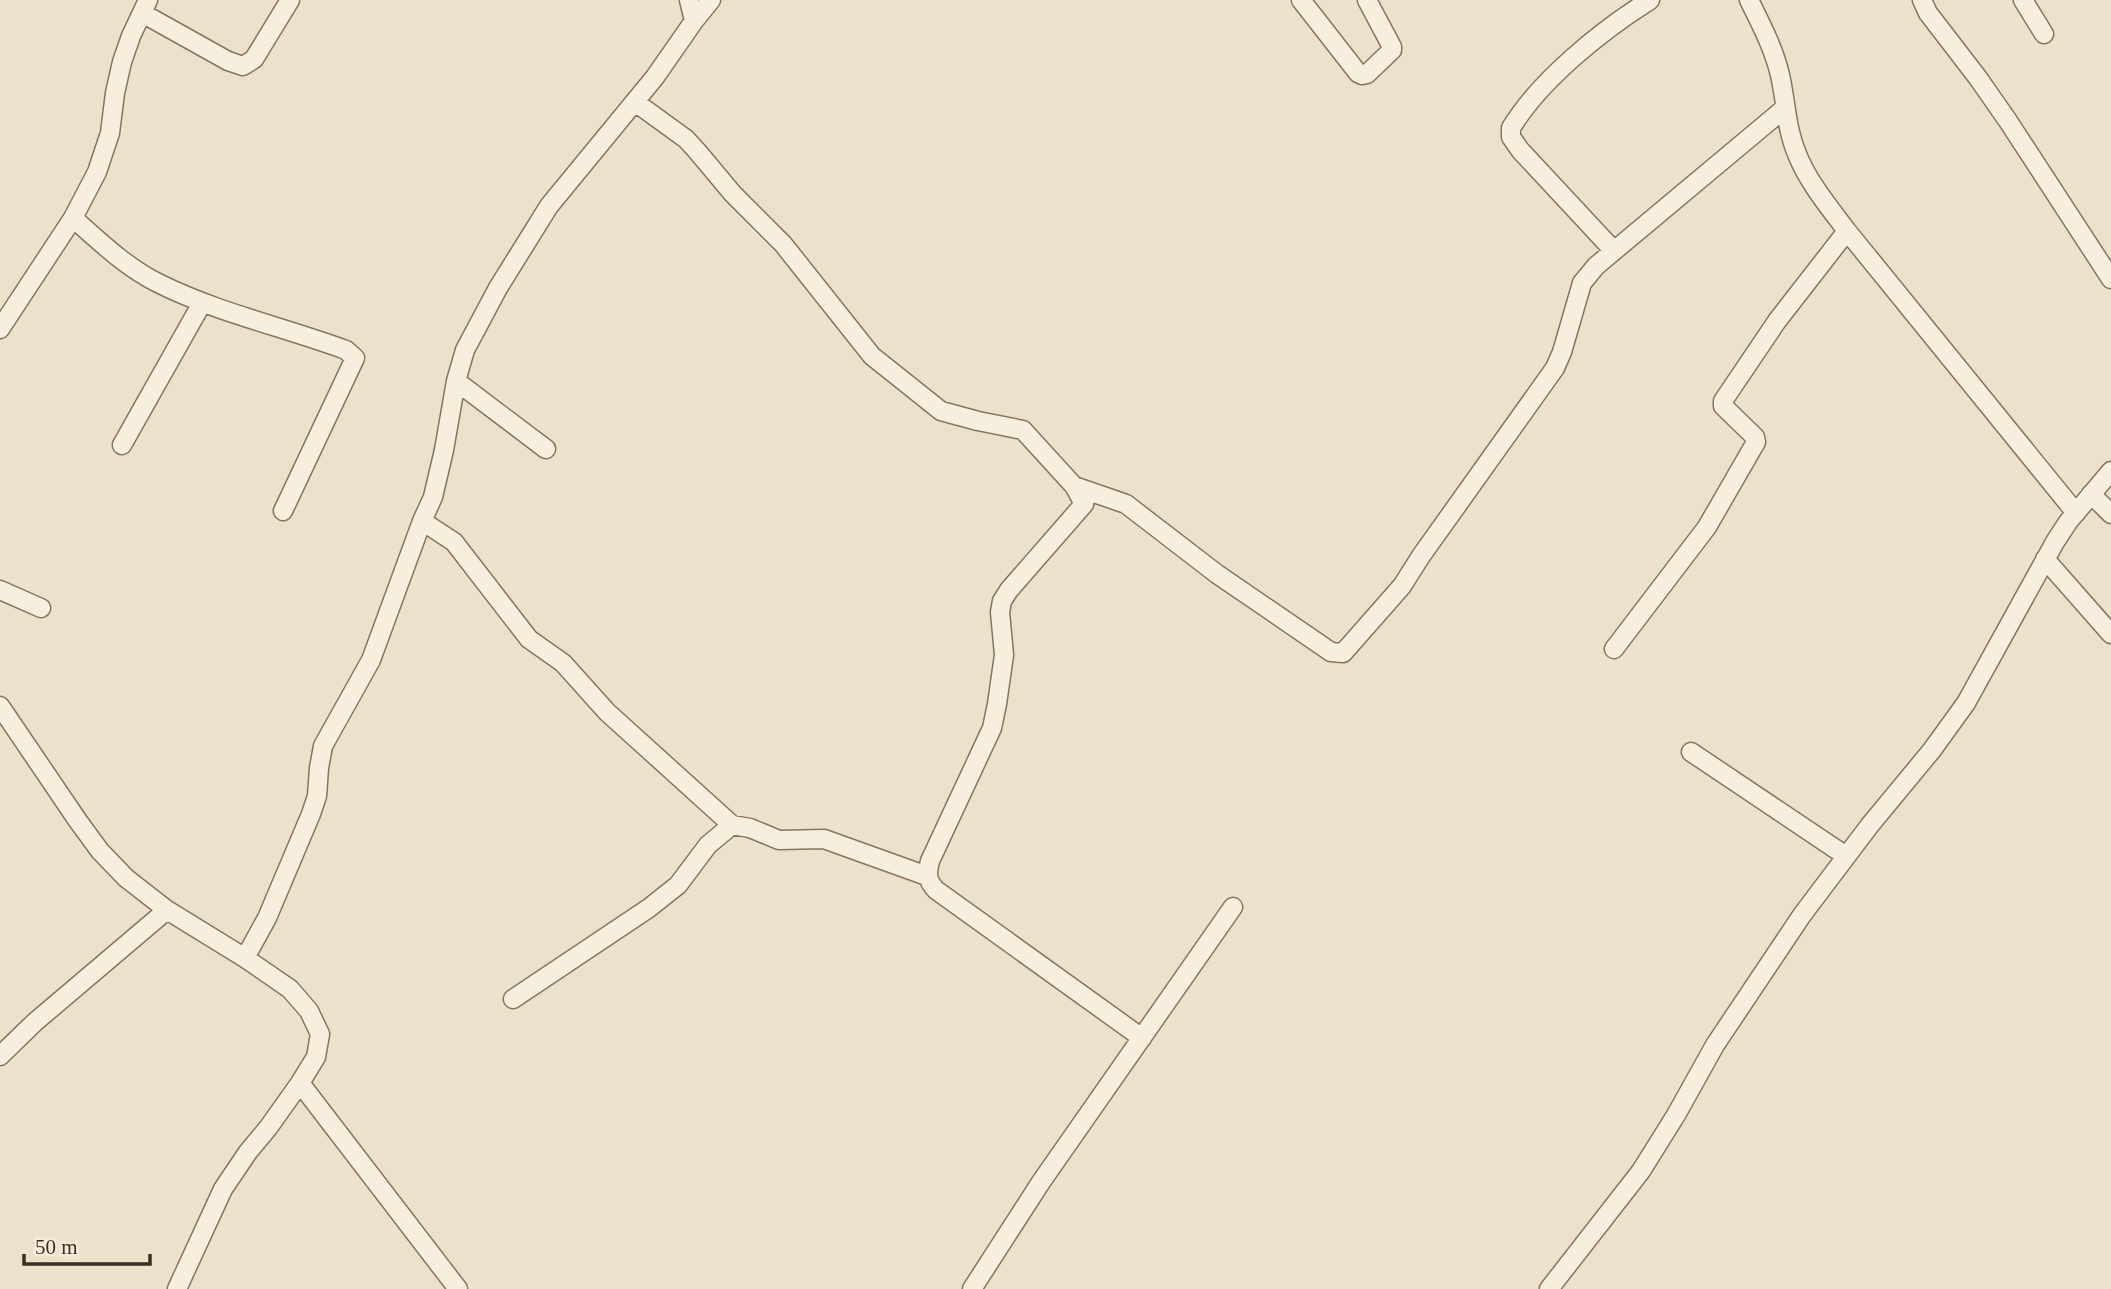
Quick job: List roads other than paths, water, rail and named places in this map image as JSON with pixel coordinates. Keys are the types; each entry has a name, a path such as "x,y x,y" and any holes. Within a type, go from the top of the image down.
{"street":[{"path":"0,329 73,218 97,173 110,133 122,62 145,6 228,61 243,66 254,59 290,0"},
{"path":"689,0 694,20"},
{"path":"245,958 267,918 317,796 323,746 371,660 438,484 456,381 465,351 521,248 549,206 655,77 711,0"},
{"path":"1301,0 1362,75 1367,74 1392,50 1367,0"},
{"path":"1615,251 1521,150 1511,138 1511,128 1542,89 1585,46 1650,0"},
{"path":"1749,0 1777,65 1790,134 1800,160 1829,207 2076,513"},
{"path":"1922,0 1934,22 2008,121 2111,279"},
{"path":"2023,0 2043,34"},
{"path":"635,102 686,139 733,194 783,244 872,356 940,411 1023,430 1074,486 1084,504 1002,601 1000,612 1004,655 992,728 930,861 927,876 936,890 1142,1038"},
{"path":"1074,486 1126,504 1217,574 1331,652 1343,653 1402,586 1555,368 1582,283 1596,266 1785,108"},
{"path":"73,218 119,259 157,282 202,303 346,350 355,358 283,511"},
{"path":"1614,649 1707,527 1756,442 1755,436 1723,406 1723,401 1777,321 1847,230"},
{"path":"122,446 202,303"},
{"path":"456,381 546,449"},
{"path":"1549,1289 1646,1163 1715,1045 1802,915 1966,703 2046,559 2076,513 2111,471"},
{"path":"2091,494 2111,514"},
{"path":"422,521 454,542 529,639 563,663 607,712 732,825 750,828 779,840 824,839 927,876"},
{"path":"2046,559 2111,634"},
{"path":"0,590 41,608"},
{"path":"0,705 78,821 126,878 167,910 290,989 309,1011 320,1034 316,1057 300,1083 223,1189 177,1289"},
{"path":"1692,752 1846,856"},
{"path":"513,999 668,893 678,885 708,845 732,825"},
{"path":"972,1289 1041,1182 1233,908"},
{"path":"0,1056 35,1022 167,910"},
{"path":"300,1083 458,1289"}]}
